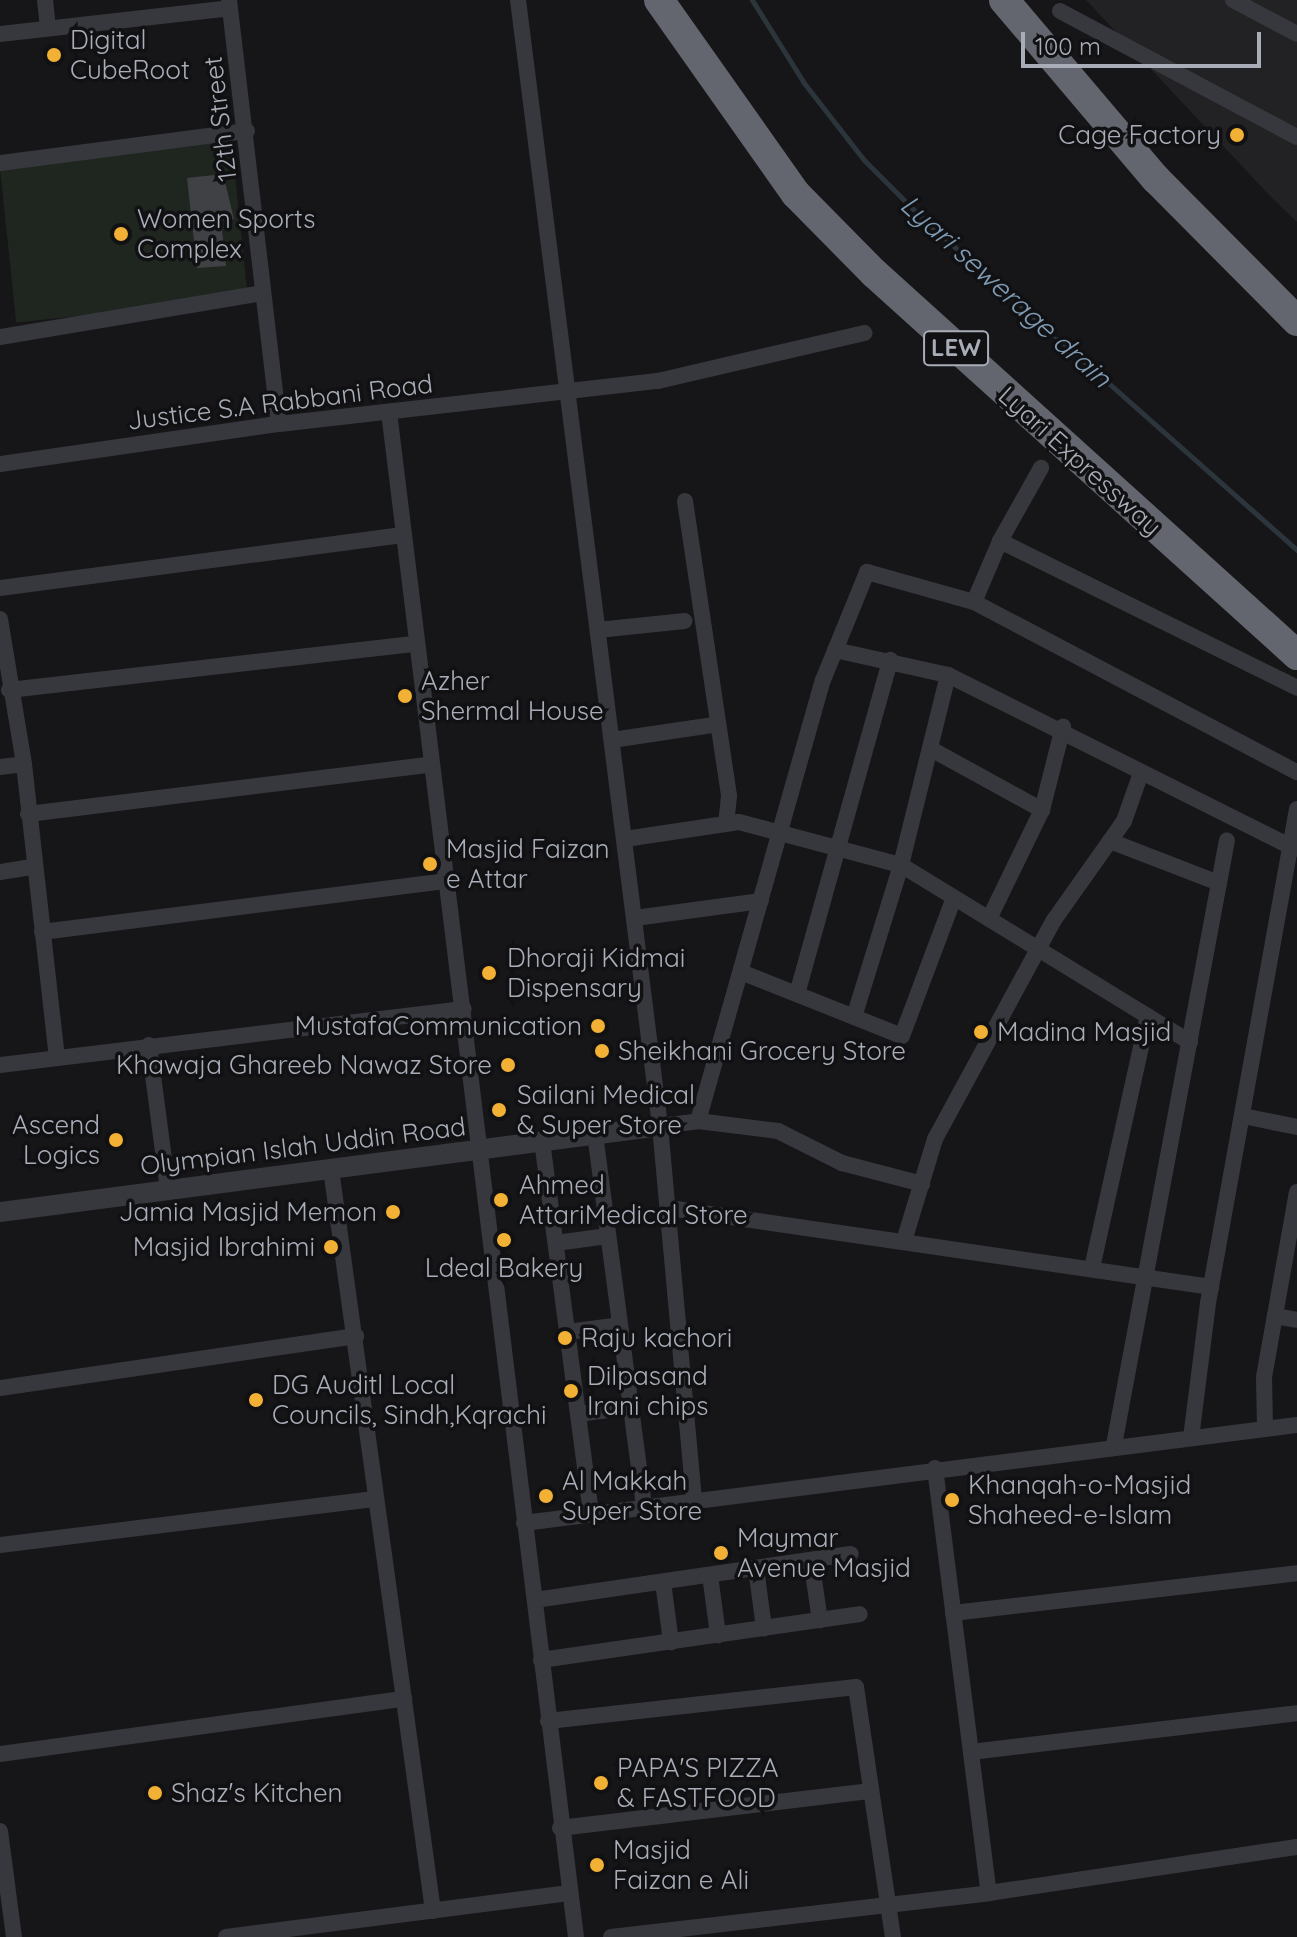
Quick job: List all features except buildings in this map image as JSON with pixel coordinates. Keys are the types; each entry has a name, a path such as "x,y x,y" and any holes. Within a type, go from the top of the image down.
{"highway":[{"name":"Lyari Expressway","path":"659,0 796,194 874,273 1297,655"},
{"path":"1004,0 1156,179 1297,321"}],"street":[{"path":"45,0 48,28"},
{"path":"518,0 660,1126 694,1500"},
{"path":"1233,0 1297,34"},
{"path":"0,34 230,4"},
{"name":"12th Street","path":"230,4 279,424"},
{"path":"1060,11 1297,137"},
{"path":"0,163 247,131"},
{"path":"0,337 262,293"},
{"name":"Justice S.A Rabbani Road","path":"0,464 279,424 658,381 864,333"},
{"path":"389,412 429,765 464,1009 477,1149 576,1937"},
{"path":"974,602 1000,541 1041,468"},
{"path":"685,501 729,796 726,824"},
{"path":"0,588 403,535"},
{"path":"1000,541 1262,665 1297,688"},
{"path":"698,1121 835,650 867,572 974,602 1297,772"},
{"path":"0,619 9,690 24,764 32,867 57,1057"},
{"path":"598,630 685,621"},
{"path":"9,690 415,644"},
{"path":"835,650 948,675 1063,727 1141,773 1292,849"},
{"path":"797,994 890,660"},
{"path":"854,1017 901,865 948,675"},
{"path":"612,740 714,725"},
{"path":"989,919 1042,810 1063,727"},
{"path":"931,749 1042,810"},
{"path":"0,767 24,764"},
{"path":"28,814 429,765"},
{"path":"904,1241 935,1139 1037,949 1110,841 1141,773"},
{"path":"1191,1438 1211,1287 1297,809"},
{"path":"625,839 726,824 781,833 901,865 1190,1042"},
{"path":"1114,1445 1143,1275 1227,840"},
{"path":"1110,841 1219,883"},
{"path":"0,872 32,867"},
{"path":"42,932 447,881"},
{"path":"741,972 902,1036 954,898"},
{"path":"635,918 761,901"},
{"path":"0,1065 464,1009"},
{"path":"1092,1268 1148,1016"},
{"path":"149,1045 168,1190"},
{"path":"1243,1116 1297,1127"},
{"path":"660,1126 698,1121 778,1131 842,1163 922,1184"},
{"name":"Olympian Islah Uddin Road","path":"0,1212 660,1126"},
{"path":"595,1134 644,1507"},
{"path":"542,1141 591,1514"},
{"path":"331,1169 433,1911"},
{"path":"1265,1428 1264,1377 1275,1316 1291,1256 1297,1192"},
{"path":"669,1208 1211,1287"},
{"path":"556,1243 608,1236"},
{"path":"1275,1316 1297,1320"},
{"path":"567,1332 620,1325"},
{"path":"0,1388 356,1336"},
{"path":"578,1414 631,1407"},
{"path":"524,1523 1114,1445 1297,1425"},
{"path":"935,1468 989,1893"},
{"path":"0,1545 376,1499"},
{"path":"535,1600 851,1554"},
{"path":"811,1560 820,1620"},
{"path":"756,1568 764,1628"},
{"path":"953,1613 1297,1573"},
{"path":"710,1575 718,1635"},
{"path":"663,1582 671,1642"},
{"path":"541,1660 860,1614"},
{"path":"548,1721 856,1687 893,1937"},
{"path":"0,1754 404,1699"},
{"path":"971,1752 1297,1713"},
{"path":"560,1828 869,1791"},
{"path":"0,1831 14,1937"},
{"path":"611,1937 989,1893 1297,1847"},
{"path":"226,1937 569,1893"}],"shaded area":[{"path":"1086,0 1297,0 1297,222 1272,198"},
{"name":"Women Sports Complex","path":"231,137 248,298 16,322 0,161"}],"waterway":[{"name":"Lyari sewerage drain","path":"752,0 804,83 864,160 922,218 1297,550"}],"place":[{"name":"Digital CubeRoot","path":"54,55"},
{"name":"Cage Factory","path":"1237,135"},
{"name":"Women Sports Complex","path":"121,234"},
{"name":"Azher Shermal House","path":"405,696"},
{"name":"Masjid Faizan e Attar","path":"430,864"},
{"name":"Dhoraji Kidmai Dispensary","path":"489,973"},
{"name":"MustafaCommunication","path":"598,1026"},
{"name":"Madina Masjid","path":"981,1032"},
{"name":"Sheikhani Grocery Store","path":"602,1051"},
{"name":"Khawaja Ghareeb Nawaz Store","path":"508,1065"},
{"name":"Sailani Medical & Super Store","path":"499,1110"},
{"name":"Ascend Logics","path":"116,1140"},
{"name":"Ahmed AttariMedical Store","path":"501,1200"},
{"name":"Jamia Masjid Memon","path":"393,1212"},
{"name":"Ldeal Bakery","path":"504,1240"},
{"name":"Masjid Ibrahimi","path":"331,1247"},
{"name":"Raju kachori","path":"565,1338"},
{"name":"Dilpasand Irani chips","path":"571,1391"},
{"name":"DG Auditl Local Councils, Sindh,Kqrachi","path":"256,1400"},
{"name":"Al Makkah Super Store","path":"546,1496"},
{"name":"Khanqah-o-Masjid Shaheed-e-Islam","path":"952,1500"},
{"name":"Maymar Avenue Masjid","path":"721,1553"},
{"name":"PAPA'S PIZZA & FASTFOOD","path":"601,1783"},
{"name":"Shaz's Kitchen","path":"155,1793"},
{"name":"Masjid Faizan e Ali","path":"597,1865"}]}
